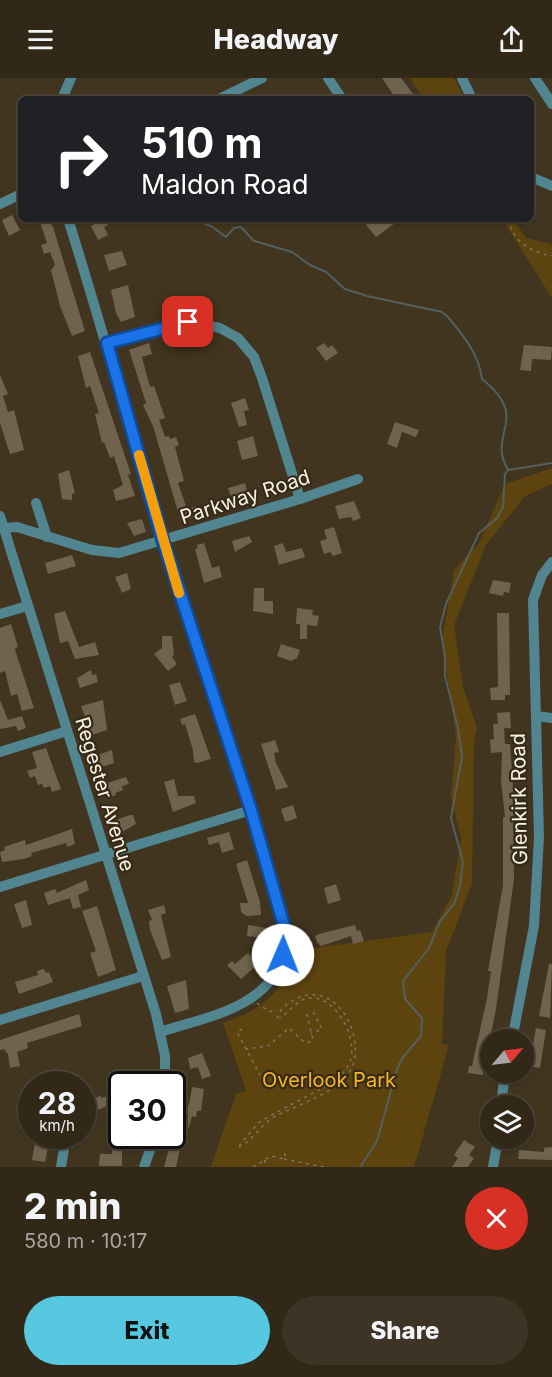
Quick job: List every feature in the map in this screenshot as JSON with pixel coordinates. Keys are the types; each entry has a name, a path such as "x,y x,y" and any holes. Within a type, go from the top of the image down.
{"street":[{"path":"63,96 71,78"},
{"path":"225,96 262,78"},
{"path":"328,78 340,96"},
{"path":"462,78 471,96"},
{"path":"535,78 550,98"},
{"path":"534,178 552,186"},
{"path":"0,204 18,195"},
{"path":"69,222 107,343 163,541 251,810 284,926 285,945 273,978 253,998 227,1010 160,1032"},
{"path":"107,343 188,322 220,328 238,338 254,357 300,499"},
{"name":"Parkway Road","path":"4,528 17,527 93,550 119,553 300,499 358,479"},
{"path":"36,503 47,537"},
{"name":"Regester Avenue","path":"0,516 160,1032 165,1056 165,1071"},
{"name":"Glenkirk Road","path":"514,1029 534,926 539,837 533,600 542,575 552,562"},
{"path":"0,614 27,606"},
{"path":"536,716 552,718"},
{"path":"0,752 67,731"},
{"path":"0,887 251,810"},
{"path":"0,1020 143,976"},
{"path":"61,1167 64,1149"},
{"path":"144,1167 150,1149"},
{"path":"493,1167 496,1149"}],"path":[{"path":"510,222 517,237 530,251 552,255"},
{"path":"253,998 268,1011 279,1012 299,997 310,994 327,997 342,1011 356,1043 354,1064 342,1081 271,1119 239,1147 258,1123 339,1078 350,1063 351,1044 346,1029 338,1014 326,1001 310,998 301,1001 277,1018 279,1012"},
{"path":"245,1049 268,1046 289,1029 304,1041 313,1040 311,1034 307,1015 314,1013 322,1029 311,1034"},
{"path":"242,1029 237,1032 260,1075"},
{"path":"284,1159 286,1148"},
{"path":"253,1167 271,1156 324,1167"},
{"path":"265,1159 265,1167"}],"green space":[{"path":"410,78 454,78 463,96 422,96"},
{"path":"504,222 515,222 526,238 552,244 552,298"},
{"name":"Overlook Park","path":"552,468 552,484 525,496 486,545 454,625 463,687 477,728 474,742 472,884 446,951 442,1044 449,1045 414,1167 211,1167 236,1094 246,1091 223,1023 249,1012 269,998 284,978 293,951 432,932 452,895 461,838 451,798 456,736 442,641 454,570 479,543 505,484"}],"building":[{"path":"382,78 401,78 415,96 394,96"},
{"path":"12,215 20,230 9,236 2,220"},
{"path":"40,222 50,222 53,227 85,331 72,336 60,306 51,270 55,265 50,252 44,254 41,245 47,243"},
{"path":"99,222 106,222 108,225 104,227 108,235 98,240 91,226"},
{"path":"369,222 395,223 376,237 366,225"},
{"path":"122,251 127,265 109,271 104,255"},
{"path":"128,285 135,317 121,322 116,313 111,290"},
{"path":"149,343 152,354 142,357 149,384 151,387 154,386 165,418 159,420 165,437 169,436 170,439 176,437 179,445 175,447 184,481 178,483 187,509 197,506 200,515 181,522 153,426 143,405 146,403 129,350"},
{"path":"324,343 328,348 332,345 338,353 326,361 316,348"},
{"path":"524,345 552,347 551,360 532,359 531,371 520,370"},
{"path":"90,352 131,474 128,475 135,496 116,501 113,490 123,485 114,456 110,458 104,442 102,443 95,414 99,413 90,386 86,388 78,356"},
{"path":"0,375 8,394 3,396 8,412 14,410 24,450 10,454 0,423"},
{"path":"245,398 249,410 244,411 247,425 239,427 231,403"},
{"path":"395,422 419,430 416,437 402,432 397,448 387,444"},
{"path":"253,436 258,456 242,460 237,441"},
{"path":"69,470 75,493 72,494 72,500 62,499 58,474"},
{"path":"245,483 248,494 232,499 228,488"},
{"path":"354,501 361,518 353,521 351,517 339,519 335,506"},
{"path":"142,519 146,532 134,536 127,523"},
{"path":"334,527 342,553 333,556 330,552 324,554 320,541 327,539 324,530"},
{"path":"249,536 252,542 235,552 232,541"},
{"path":"204,543 212,568 219,566 222,577 204,583 195,549 198,548 197,545"},
{"path":"283,543 286,552 302,548 305,557 279,565 274,546"},
{"path":"72,555 76,566 48,574 45,563"},
{"path":"127,573 131,589 122,593 115,577"},
{"path":"493,580 511,583 509,593 504,592 503,596 489,593"},
{"path":"254,588 264,588 264,601 273,601 273,614 253,611"},
{"path":"297,608 313,610 312,615 319,616 317,626 307,625 307,639 300,639 300,624 296,624"},
{"path":"65,611 79,647 95,642 99,655 75,659 68,641 60,643 54,614"},
{"path":"497,613 509,613 510,695 505,695 505,700 491,700 490,688 498,687"},
{"path":"11,624 18,647 15,648 16,653 34,708 22,711 17,694 11,696 5,671 0,673 0,628"},
{"path":"162,636 172,636 174,655 172,657 177,664 168,671 154,654 162,648"},
{"path":"281,644 300,650 297,658 291,661 277,656"},
{"path":"91,670 92,675 96,674 98,682 80,688 77,678"},
{"path":"180,682 187,701 175,705 169,685"},
{"path":"0,700 8,720 22,716 26,728 18,731 16,726 0,729"},
{"path":"103,700 107,730 92,735 81,706"},
{"path":"510,712 511,728 504,728 505,744 510,744 513,788 514,879 492,1029 480,1029 487,998 491,971 488,971 503,885 503,817 505,817 501,781 502,752 491,753 490,740 494,739 493,724 498,724 497,713"},
{"path":"195,714 211,759 197,763 194,762 185,724 182,725 180,719"},
{"path":"275,740 279,752 274,753 276,763 288,787 276,790 261,744"},
{"path":"46,748 61,789 52,792 50,786 44,788 42,784 38,785 35,776 30,778 27,771 37,768 32,752"},
{"path":"112,750 114,763 102,767 95,756"},
{"path":"126,777 129,784 122,786 123,790 108,798 104,784"},
{"path":"174,779 178,796 194,796 196,803 173,812 164,782"},
{"path":"293,805 297,818 285,822 281,809"},
{"path":"133,815 136,824 120,833 116,820"},
{"path":"72,829 75,844 67,847 66,843 31,853 32,856 24,859 2,862 0,852 5,850 4,847 25,840 26,845"},
{"path":"229,832 234,849 222,853 219,842 209,845 207,838"},
{"path":"247,860 260,902 261,915 246,916 241,912 240,903 248,903 236,864"},
{"path":"86,880 89,890 78,895 81,907 73,909 70,898 48,905 44,893 55,889 57,893"},
{"path":"336,884 341,900 328,904 324,888"},
{"path":"26,900 32,925 22,928 14,904"},
{"path":"164,905 166,913 161,915 171,957 162,960 150,930 149,921 152,920 148,910"},
{"path":"97,906 116,970 98,977 90,953 96,951 82,911"},
{"path":"248,925 267,928 266,938 247,936"},
{"path":"355,925 357,931 360,930 364,941 353,944 351,936 321,946 317,942 315,936 319,934"},
{"path":"248,953 258,964 241,979 227,965 232,961 235,964"},
{"path":"549,964 552,964 550,1018 539,1016"},
{"path":"44,969 46,973 49,972 53,982 19,994 15,982 38,975 37,971"},
{"path":"186,980 189,1009 175,1013 167,986"},
{"path":"79,1014 82,1026 27,1043 28,1048 17,1052 20,1066 10,1068 8,1054 4,1049 0,1050 0,1040"},
{"path":"536,1028 546,1030 540,1068 534,1067"},
{"path":"480,1030 480,1075 468,1073 469,1066 472,1066"},
{"path":"202,1053 211,1076 202,1079 198,1067 190,1069 188,1058"},
{"path":"192,1087 204,1089 201,1111 197,1111 196,1117 192,1116 186,1137 186,1104 189,1105"},
{"path":"107,1096 108,1106 96,1111 96,1098"},
{"path":"464,1140 475,1147 469,1155 474,1158 468,1167 452,1167 458,1158 454,1155"},
{"path":"552,1147 552,1160 518,1159 519,1150 544,1152 544,1148"},
{"path":"34,1149 48,1149 45,1162 32,1160"},
{"path":"112,1149 122,1149 122,1166 99,1166 100,1154 112,1154"},
{"path":"169,1149 180,1149 176,1167 164,1167"}],"waterway":[{"path":"201,222 211,226 226,237 234,228 241,227 254,241 292,252 310,265 326,272 345,289 442,312 447,316 478,361 482,379 497,393 504,405 506,416 502,446 508,470"},
{"path":"360,1167 377,1141 397,1069 403,1057 421,1036 422,1018 405,999 403,981 429,948 440,921 454,904 460,886 463,862 451,818 462,757 458,728 445,676 445,657 440,627 446,604 479,533 497,518 503,507 505,474 508,470 552,463"}],"slow traffic":[{"path":"139,455 179,593"}],"route":[{"path":"188,322 107,343 163,541 251,810 284,926 283,955"}]}
